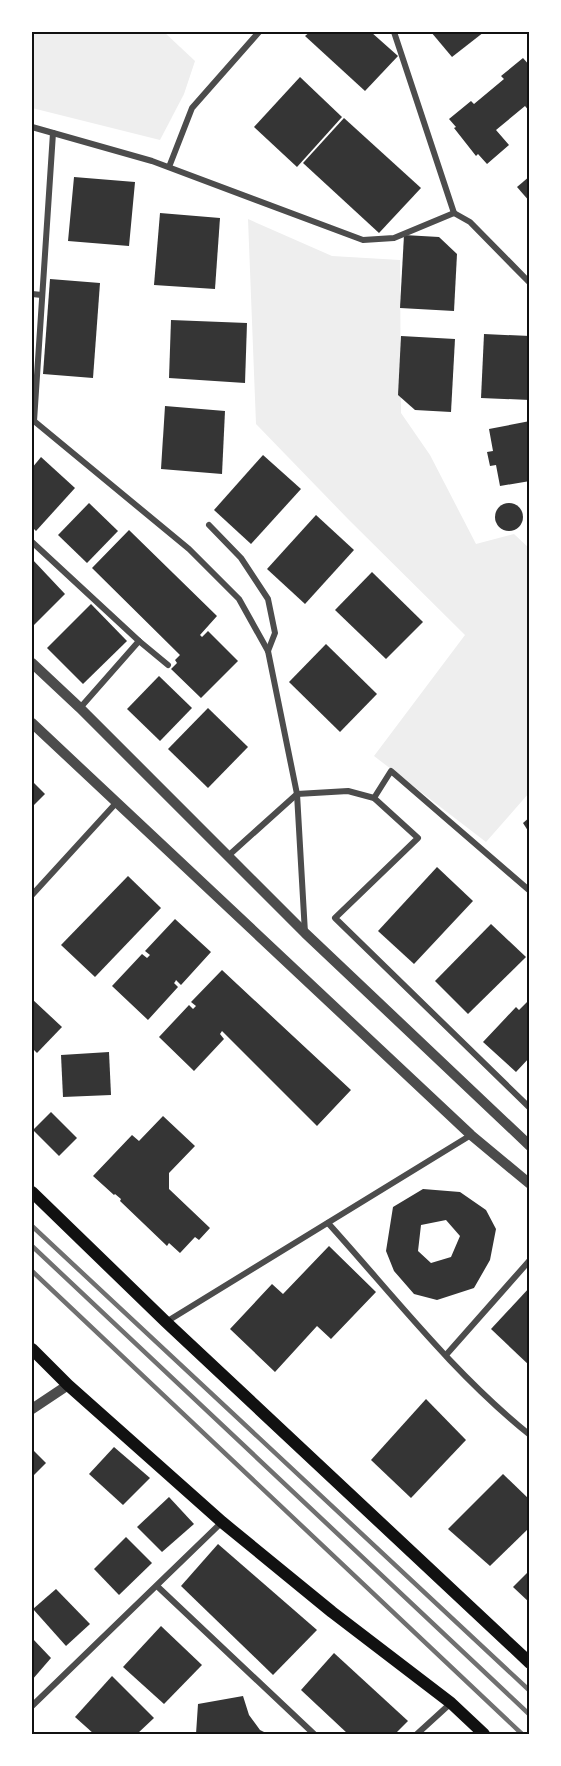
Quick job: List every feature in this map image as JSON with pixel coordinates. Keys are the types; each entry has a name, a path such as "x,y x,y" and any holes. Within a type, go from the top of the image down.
{"main road":[{"path":"32,1192 166,1322 530,1663"},
{"path":"32,1349 222,1522 332,1612 451,1703 484,1734"}],"street":[{"path":"169,167 192,108 259,32"},
{"path":"394,32 454,213 470,222 530,283"},
{"path":"32,128 169,167 363,240 394,238 454,213"},
{"path":"32,429 53,133"},
{"path":"32,294 42,295"},
{"path":"34,421 189,549 239,599 268,651 297,794 305,933"},
{"path":"209,525 241,558 268,599 275,633 268,651"},
{"path":"32,542 168,665"},
{"path":"80,708 139,641"},
{"path":"32,663 305,933 530,1146"},
{"path":"32,723 471,1135 530,1184"},
{"path":"374,798 391,771 530,891"},
{"path":"228,856 297,794 348,791 374,798 418,838 335,918 530,1108"},
{"path":"32,896 117,802"},
{"path":"166,1322 471,1135"},
{"path":"328,1223 446,1355 505,1416 530,1436"},
{"path":"446,1355 530,1260"},
{"path":"32,1409 68,1384"},
{"path":"32,1706 222,1522"},
{"path":"157,1586 314,1734"},
{"path":"417,1734 451,1703"}],"shaded area":[{"path":"32,32 164,32 195,61 184,94 160,140 32,108"},
{"path":"248,219 332,256 400,260 401,413 430,455 476,544 514,534 529,548 529,793 486,842 374,756 465,635 256,424"}],"building":[{"path":"310,32 371,32 398,56 365,91 305,36"},
{"path":"431,32 484,32 452,57"},
{"path":"523,58 530,66 530,112 525,106 496,130 509,145 487,164 478,154 476,156 449,119 471,101 474,104 504,79 501,76"},
{"path":"300,77 342,117 297,167 254,127"},
{"path":"344,118 421,188 379,233 303,163"},
{"path":"530,176 530,202 517,187"},
{"path":"74,177 135,182 129,246 68,241"},
{"path":"160,213 220,218 215,289 154,285"},
{"path":"404,235 439,237 457,254 454,311 400,308"},
{"path":"50,279 100,283 93,378 43,374"},
{"path":"171,320 247,323 245,383 169,378"},
{"path":"484,334 530,336 530,400 481,398"},
{"path":"401,336 455,339 451,412 415,410 398,395"},
{"path":"165,406 225,411 222,474 161,469"},
{"path":"530,421 530,481 500,486 496,465 490,466 487,452 493,451 489,429"},
{"path":"263,455 301,489 251,544 214,510"},
{"path":"41,457 75,488 36,531 32,527 32,468"},
{"path":"89,503 118,531 87,563 58,535"},
{"path":"509,503 519,507 523,517 519,527 509,531 499,527 495,517 499,507"},
{"path":"316,515 354,550 305,604 267,569"},
{"path":"129,530 217,616 200,635 202,637 208,631 238,661 201,698 171,669 177,663 175,660 180,655 92,568"},
{"path":"32,559 65,594 32,627"},
{"path":"372,572 423,622 386,659 335,610"},
{"path":"91,604 127,641 83,684 47,648"},
{"path":"326,644 377,694 340,732 289,682"},
{"path":"159,676 192,708 160,741 127,709"},
{"path":"208,708 248,747 208,788 168,749"},
{"path":"32,781 45,794 32,807"},
{"path":"530,817 530,834 523,823"},
{"path":"437,867 473,901 414,964 378,931"},
{"path":"128,876 161,908 95,977 61,945"},
{"path":"175,919 211,952 181,985 176,980 174,983 178,987 148,1020 112,986 142,954 147,958 150,955 145,951"},
{"path":"491,924 526,957 468,1014 435,981"},
{"path":"222,970 351,1090 317,1126 222,1031 220,1034 224,1039 194,1071 159,1037 189,1005 193,1009 196,1006 191,1002"},
{"path":"32,999 62,1027 37,1053 32,1048"},
{"path":"530,999 530,1057 516,1072 483,1042 516,1007 519,1010"},
{"path":"109,1052 111,1095 63,1097 61,1055"},
{"path":"51,1112 77,1138 59,1156 33,1130"},
{"path":"163,1116 195,1146 169,1173 169,1189 210,1228 199,1240 195,1237 180,1253 169,1243 167,1246 120,1201 121,1199 93,1176 132,1135 139,1141"},
{"path":"423,1189 460,1192 486,1210 496,1229 490,1260 474,1288 437,1300 414,1294 394,1271 386,1251 393,1207","holes":["446,1220 460,1236 451,1257 431,1263 418,1251 421,1225"]},
{"path":"329,1246 376,1292 331,1339 317,1326 275,1372 230,1329 272,1284 283,1294"},
{"path":"530,1287 530,1366 491,1329"},
{"path":"426,1399 466,1440 411,1498 371,1460"},
{"path":"114,1447 150,1478 123,1505 89,1474"},
{"path":"32,1449 46,1463 32,1477"},
{"path":"503,1474 530,1500 530,1527 490,1566 448,1529"},
{"path":"169,1497 194,1524 162,1552 137,1527"},
{"path":"126,1537 152,1563 119,1595 94,1569"},
{"path":"218,1544 317,1630 273,1675 181,1586"},
{"path":"530,1570 530,1603 513,1587"},
{"path":"56,1589 90,1624 66,1646 33,1609"},
{"path":"161,1626 202,1665 164,1704 123,1667"},
{"path":"32,1638 51,1658 32,1680"},
{"path":"334,1653 408,1721 395,1734 348,1734 301,1690"},
{"path":"112,1676 154,1718 137,1734 94,1734 75,1717"},
{"path":"243,1696 249,1715 260,1730 268,1734 196,1734 198,1704"}],"railway":[{"path":"32,1226 530,1691"},
{"path":"32,1246 530,1715"},
{"path":"32,1271 522,1734"}]}
